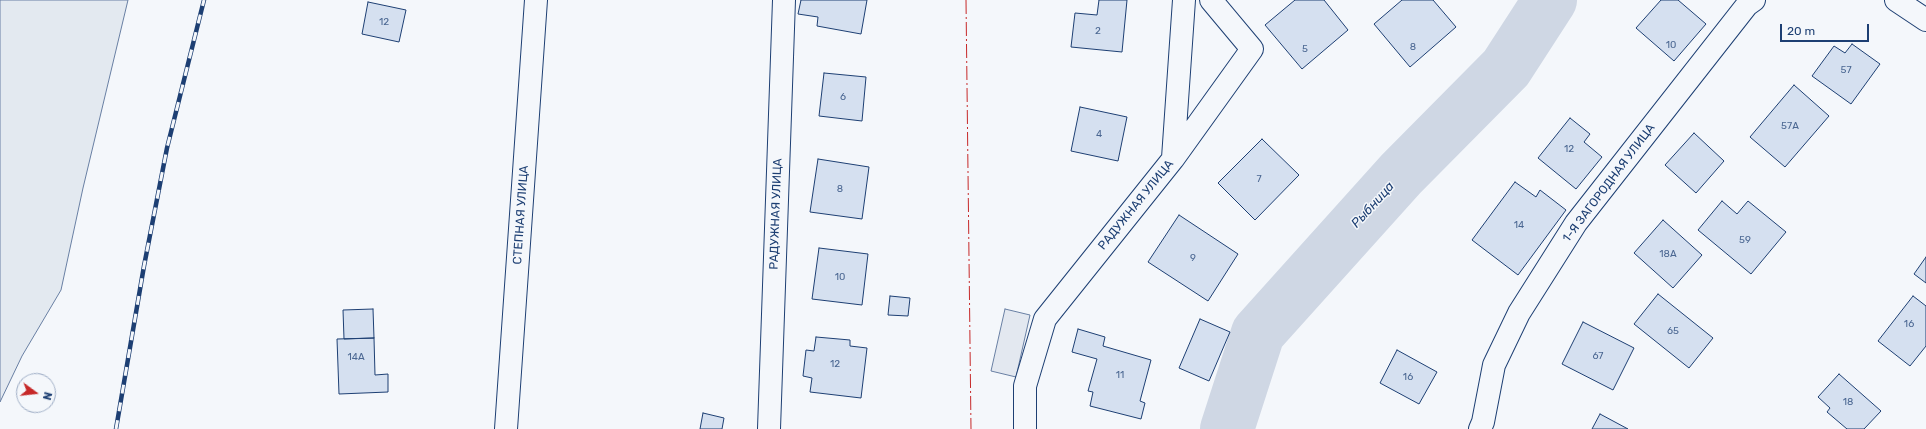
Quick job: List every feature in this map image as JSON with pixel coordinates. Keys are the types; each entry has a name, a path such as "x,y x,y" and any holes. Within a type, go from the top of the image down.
{"street":[{"name":"СТЕПНАЯ УЛИЦА","path":"506,429 536,0"},
{"name":"РАДУЖНАЯ УЛИЦА","path":"769,429 784,0"},
{"path":"1173,159 1184,0"},
{"name":"РАДУЖНАЯ УЛИЦА","path":"1025,429 1025,386 1044,319 1173,159 1252,49 1211,0"},
{"name":"1-Я ЗАГОРОДНАЯ УЛИЦА","path":"1480,429 1483,422 1494,365 1519,313 1576,223 1747,5 1754,0"},
{"path":"1896,0 1926,20"}],"shaded area":[{"path":"0,0 128,0 83,188 61,290 22,356 0,402"},
{"path":"1005,309 1030,315 1016,377 991,371"}],"building":[{"path":"801,0 867,0 861,34 817,26 818,17 798,14"},
{"path":"1099,0 1127,0 1122,52 1071,47 1075,13 1097,15"},
{"path":"1295,0 1324,0 1348,30 1302,69 1265,25"},
{"path":"1402,0 1433,0 1456,27 1410,67 1374,24"},
{"path":"1661,0 1678,0 1706,24 1674,61 1636,28"},
{"path":"368,2 406,10 399,42 362,34"},
{"path":"1852,44 1880,64 1851,104 1812,76 1834,46 1845,53"},
{"path":"824,73 866,77 862,121 819,116"},
{"path":"1794,85 1829,116 1785,167 1750,137"},
{"path":"1080,107 1127,117 1118,161 1071,151"},
{"path":"1570,118 1590,134 1584,142 1602,157 1576,189 1538,158"},
{"path":"1694,133 1724,161 1696,193 1665,165"},
{"path":"1262,139 1299,175 1255,220 1218,183"},
{"path":"818,159 869,167 862,219 810,212"},
{"path":"1515,182 1536,197 1540,190 1566,210 1518,275 1472,240"},
{"path":"1722,201 1737,214 1748,201 1786,232 1751,274 1698,230"},
{"path":"1179,215 1238,254 1208,301 1148,262"},
{"path":"1663,220 1702,255 1673,288 1634,253"},
{"path":"819,248 868,254 862,305 812,299"},
{"path":"1926,257 1926,283 1914,274"},
{"path":"1658,294 1713,338 1689,368 1634,324"},
{"path":"890,296 910,298 908,316 888,315"},
{"path":"1913,296 1926,306 1926,346 1910,366 1878,341"},
{"path":"373,309 374,338 344,339 343,310"},
{"path":"1200,319 1230,332 1209,381 1179,368"},
{"path":"1583,322 1634,348 1613,390 1562,364"},
{"path":"1078,329 1105,337 1103,346 1151,360 1140,401 1145,403 1141,419 1090,406 1093,392 1088,391 1097,359 1072,352"},
{"path":"816,337 850,340 850,346 867,348 861,398 810,392 812,378 803,376 806,350 814,351"},
{"path":"374,338 375,375 388,374 388,392 339,394 337,339"},
{"path":"1397,350 1437,372 1419,404 1380,383"},
{"path":"1839,374 1881,411 1864,429 1847,429 1827,412 1830,408 1818,397"},
{"path":"703,413 724,418 722,429 700,429"},
{"path":"1600,414 1628,429 1592,429"}],"waterway":[{"name":"Рыбница","path":"1227,429 1258,333 1401,174 1506,68 1550,0"}],"railway":[{"path":"116,429 144,266 167,148 204,0"}],"power":[{"path":"966,0 971,429"}]}
